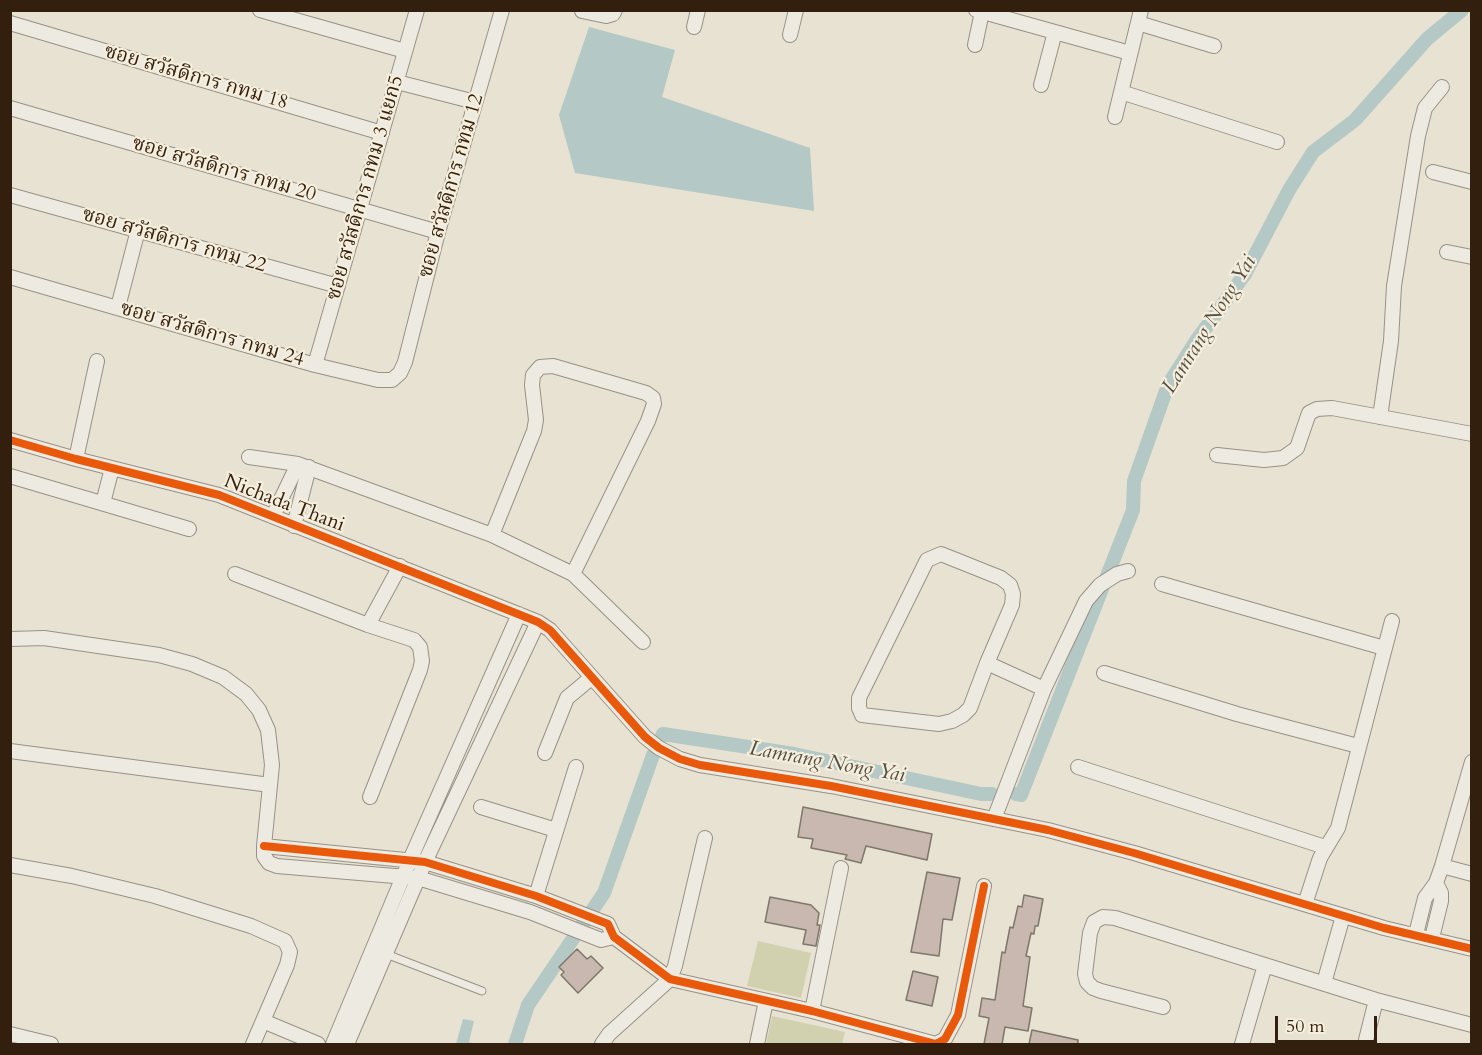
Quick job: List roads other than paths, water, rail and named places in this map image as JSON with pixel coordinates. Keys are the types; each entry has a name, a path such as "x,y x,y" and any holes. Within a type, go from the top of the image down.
{"street":[{"path":"260,10 405,51"},
{"name":"ซอย สวัสดิการ กทม 3 แยก5","path":"315,366 417,10"},
{"name":"ซอย สวัสดิการ กทม 12","path":"405,362 438,232 502,10"},
{"path":"582,11 606,16 613,14 615,10"},
{"path":"694,27 698,10"},
{"path":"790,36 796,10"},
{"path":"975,45 979,11 1130,53"},
{"path":"1115,117 1139,17 1214,46"},
{"name":"ซอย สวัสดิการ กทม 18","path":"10,23 382,133"},
{"path":"1041,85 1055,32"},
{"path":"397,82 475,102"},
{"path":"1380,417 1391,341 1394,286 1418,136 1425,108 1442,87"},
{"path":"1121,92 1278,142"},
{"name":"ซอย สวัสดิการ กทม 20","path":"10,108 438,232"},
{"path":"1433,172 1472,182"},
{"name":"ซอย สวัสดิการ กทม 22","path":"10,195 338,286"},
{"path":"117,308 138,230"},
{"path":"1447,252 1472,257"},
{"name":"ซอย สวัสดิการ กทม 24","path":"10,277 315,366 378,380 392,380 400,373 405,362"},
{"path":"76,459 97,361"},
{"path":"492,535 534,431 536,420 532,385 533,375 540,367 553,366 646,393 653,398 654,404 648,421 573,574"},
{"path":"1217,455 1264,460 1283,458 1297,448 1309,414 1317,409 1332,408 1472,434"},
{"name":"Nichada Thani","path":"10,440 219,495 538,622 550,630 645,737 659,748 680,759 700,765 831,786 994,819 1134,854 1343,916 1472,949"},
{"path":"249,458 304,465 492,535 573,574 643,642"},
{"path":"273,516 304,465"},
{"path":"294,526 304,465"},
{"path":"103,503 112,468"},
{"path":"10,476 189,529"},
{"path":"941,554 1001,578 1010,585 1013,594 1012,605 987,663 970,708 952,721 939,724 862,715 859,708 859,698 927,560 941,554"},
{"path":"368,625 400,566"},
{"path":"994,819 1044,689 1086,601 1100,585 1122,573"},
{"path":"235,574 368,625 414,640 420,647 423,661 370,797"},
{"path":"1162,584 1384,648"},
{"path":"333,1044 403,875 519,614"},
{"path":"1305,904 1325,847 1338,828 1392,621"},
{"path":"347,1044 424,862 538,622"},
{"path":"10,639 44,638 159,655 192,664 223,677 246,694 259,710 268,730 272,765 264,846 266,860 269,863 277,866 418,878 530,912 602,940 614,937"},
{"path":"987,663 1044,689"},
{"path":"1104,673 1238,714 1358,746"},
{"path":"545,753 567,698 591,678"},
{"path":"10,751 270,785"},
{"path":"1416,934 1426,893 1436,883 1442,866 1472,762"},
{"path":"1078,767 1325,847"},
{"path":"536,896 576,768"},
{"path":"481,807 556,830"},
{"path":"602,1044 617,1026 670,979 705,838"},
{"path":"264,846 424,862 536,896 608,924 614,937 670,979 812,1011 936,1044 945,1039 958,1015 984,886"},
{"path":"10,865 72,876 155,896 250,926 285,941 290,952 287,965 253,1044"},
{"path":"1442,866 1472,874"},
{"path":"812,1011 841,868"},
{"path":"1432,938 1441,901 1441,893 1436,883"},
{"path":"1324,983 1343,916"},
{"path":"1163,1007 1101,992 1087,982 1085,974 1090,933 1094,922 1103,917 1114,918 1376,1000 1472,1025"},
{"path":"1242,1044 1265,965"},
{"path":"1365,1044 1376,1000"},
{"path":"757,1044 766,1001"},
{"path":"263,1021 318,1044"},
{"path":"10,1034 51,1044"}],"lane":[{"path":"386,954 482,991"}],"waterway":[{"name":"Lamrang Nong Yai","path":"1016,794 1021,795 1133,510 1134,481 1168,385 1196,341 1245,274 1289,190 1313,152 1355,120 1427,39 1462,10"},
{"name":"Lamrang Nong Yai","path":"662,736 663,734 794,754 981,794 992,794"},
{"path":"515,1044 528,1005 604,893 653,755"}]}
